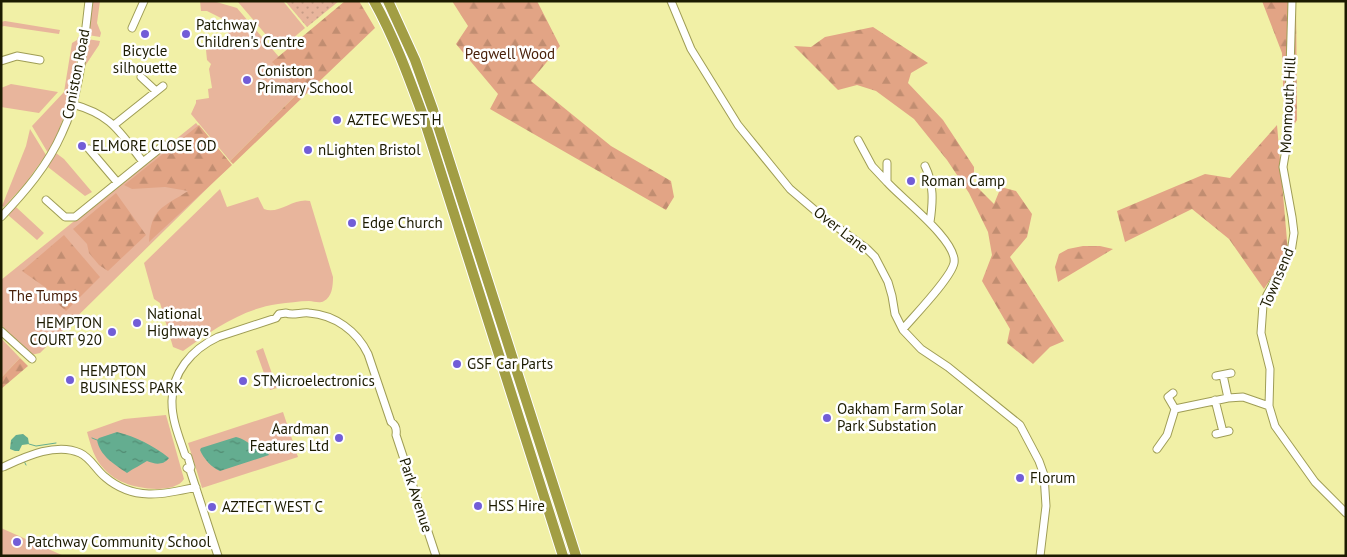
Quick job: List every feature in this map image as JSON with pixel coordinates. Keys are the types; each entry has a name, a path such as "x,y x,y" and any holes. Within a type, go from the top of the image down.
{"highway":[{"path":"374,1 404,64 422,113 563,556"},
{"path":"388,1 415,60 433,110 576,556"}],"street":[{"name":"Coniston Road","path":"1,217 44,165 62,133 72,104 89,1"},
{"path":"132,28 144,1"},
{"name":"Over Lane","path":"671,1 691,49 738,125 790,189 875,257 888,282 895,314 903,329 921,349 948,367 1020,425 1039,461 1044,475 1046,506 1040,556"},
{"name":"Monmouth Hill","path":"1291,208 1283,167 1288,136 1292,1"},
{"path":"1,60 17,56 40,60"},
{"path":"141,77 156,91"},
{"path":"114,125 162,86"},
{"path":"72,104 97,112 114,125 143,162"},
{"path":"858,140 872,166 930,222 951,249 953,255 954,264 950,273 903,329"},
{"path":"46,200 65,217 75,217 164,145"},
{"path":"89,149 117,182"},
{"path":"887,163 887,182"},
{"path":"925,166 932,185 930,222"},
{"name":"Townsend","path":"1269,406 1270,369 1260,333 1261,319 1267,295 1291,252 1294,233 1291,208"},
{"name":"Park Avenue","path":"218,556 190,470 188,457 185,455 176,426 172,404 176,378 192,354 209,341 276,318 279,314 309,313 331,318 350,330 363,344 376,374 392,422 390,426 392,432 396,435 436,556"},
{"path":"1,331 32,359"},
{"path":"1228,398 1220,375 1231,372"},
{"path":"1173,393 1168,397 1176,409"},
{"path":"1176,409 1215,400 1243,397 1269,406 1275,426 1287,445 1315,482 1346,513"},
{"path":"1215,400 1223,432"},
{"path":"1157,445 1167,435 1176,409"},
{"path":"3,467 46,451 58,449 71,450 82,453 106,478 122,488 136,493 166,494 196,487"}],"green space":[{"path":"93,1 100,1 97,23 101,33 100,37 88,35"},
{"name":"Coniston Primary School","path":"200,1 213,1 237,8 279,57 273,63 299,92 230,161 191,114 196,100 209,98 208,89 212,88 209,69 211,64 207,60 206,50 232,45 229,40 227,21 207,11 201,11"},
{"path":"283,1 305,28 279,50 238,2"},
{"path":"285,1 339,1 307,27"},
{"path":"345,1 359,1 375,28 233,164 230,161 299,92 272,62"},
{"name":"Pegwell Wood","path":"452,1 537,1 560,46 531,81 611,146 671,181 674,197 666,210 490,109 498,94 456,44 468,26"},
{"path":"1262,1 1296,1 1297,120 1285,139 1282,53"},
{"path":"5,21 60,30 59,34 1,27 1,22"},
{"path":"873,27 928,63 911,73 908,83 943,120 974,167 974,184 994,204 1001,187 1016,191 1032,214 1027,237 1010,257 1064,341 1050,347 1033,364 1007,343 1010,329 982,281 992,255 988,232 969,193 947,160 914,119 876,91 857,85 838,90 794,46 811,47 825,37"},
{"path":"78,37 81,38 69,97 61,125 48,153 32,126 64,92 72,43"},
{"path":"87,39 100,41 85,66"},
{"path":"11,84 58,92 39,113 1,107 1,88"},
{"name":"The Tumps","path":"196,123 231,165 40,353 31,355 1,325 1,280"},
{"path":"199,125 232,165 149,242 155,215 159,210 188,191 165,187 132,189 124,185"},
{"path":"1277,125 1288,252 1264,289 1229,239 1192,209 1125,242 1117,211 1205,174 1230,178"},
{"path":"30,129 46,155 25,184 4,207 2,206 26,146"},
{"path":"56,153 64,159 92,192 85,196 48,167"},
{"path":"220,189 227,207 258,197 264,209 270,210 275,210 298,201 310,201 333,277 332,291 329,297 322,302 305,301 278,304 252,310 216,328 183,351 173,347 160,303 154,299 144,263"},
{"path":"116,193 146,235 108,271 99,265 89,253 87,244 73,229"},
{"path":"16,207 44,233 37,240 8,215"},
{"path":"64,235 100,277 66,311 57,303 56,298 49,290 22,271"},
{"path":"1083,246 1100,246 1113,249 1058,282 1055,267 1059,254 1068,249"},
{"path":"1,338 20,358 1,378"},
{"path":"263,348 277,388 270,390 256,351"},
{"path":"20,358 28,366 1,389 1,378"},
{"path":"283,412 298,457 202,488 188,443"},
{"path":"166,415 184,479 179,484 173,487 156,489 138,487 122,482 109,474 101,466 93,452 87,432 124,419"},
{"name":"Patchway Community School","path":"1,528 64,556 1,556"}],"water":[{"path":"117,432 144,442 169,458 161,463 147,461 127,473 104,455 97,440"},
{"path":"23,434 28,438 29,444 22,445 19,451 10,449 11,440 16,435"},
{"path":"236,437 262,450 266,450 269,455 220,471 208,462 200,450 201,448"}],"waterway":[{"path":"92,438 97,440"},
{"path":"29,444 36,446 56,443"},
{"path":"24,461 26,465"}],"place":[{"name":"Bicycle silhouette","path":"145,34"},
{"name":"Patchway Children's Centre","path":"186,34"},
{"name":"Coniston Primary School","path":"247,80"},
{"name":"AZTEC WEST H","path":"337,120"},
{"name":"ELMORE CLOSE OD","path":"82,146"},
{"name":"nLighten Bristol","path":"308,150"},
{"name":"Roman Camp","path":"911,181"},
{"name":"Edge Church","path":"352,223"},
{"name":"National Highways","path":"137,323"},
{"name":"HEMPTON COURT 920","path":"112,332"},
{"name":"GSF Car Parts","path":"457,364"},
{"name":"HEMPTON BUSINESS PARK","path":"70,380"},
{"name":"STMicroelectronics","path":"243,381"},
{"name":"Oakham Farm Solar Park Substation","path":"827,418"},
{"name":"Aardman Features Ltd","path":"339,438"},
{"name":"Florum","path":"1020,478"},
{"name":"HSS Hire","path":"478,506"},
{"name":"AZTECT WEST C","path":"212,507"},
{"name":"Patchway Community School","path":"17,542"}]}
